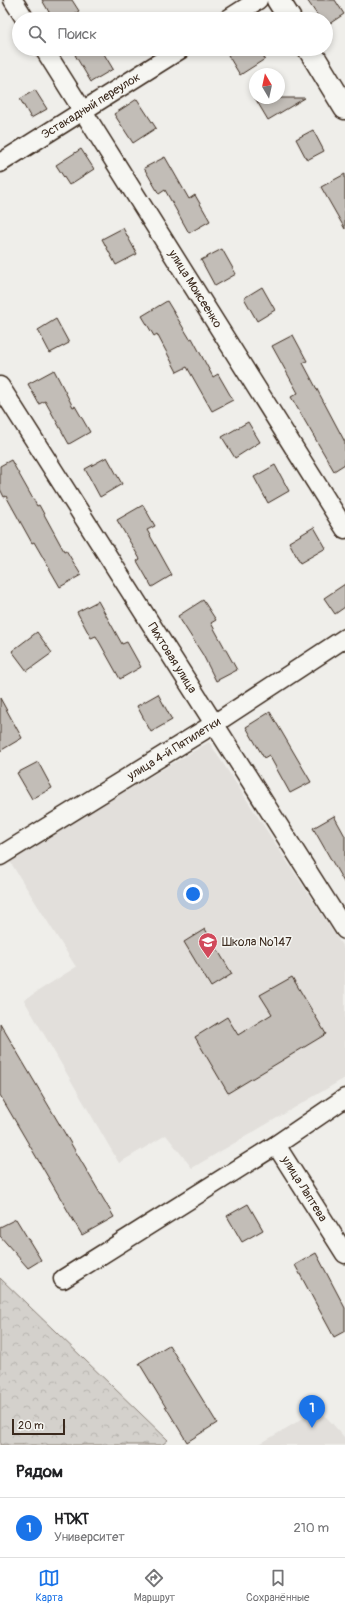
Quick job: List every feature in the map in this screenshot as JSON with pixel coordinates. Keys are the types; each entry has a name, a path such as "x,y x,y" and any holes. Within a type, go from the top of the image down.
{"street":[{"path":"12,0 20,12"},
{"path":"239,12 258,0"},
{"path":"278,0 286,12"},
{"name":"улица Моисеенко","path":"49,56 345,529"},
{"name":"Эстакадный переулок","path":"0,163 170,56"},
{"path":"313,56 345,108"},
{"name":"Пихтовая улица","path":"0,386 345,930"},
{"name":"улица 4-й Пятилетки","path":"0,856 214,724 345,638"},
{"path":"63,1279 276,1145 345,1098"},
{"name":"улица Лаптева","path":"276,1145 345,1254"}],"shaded area":[{"name":"Школа №147","path":"209,742 345,950 345,1078 192,1168 166,1135 119,1163 24,1000 76,967 9,860"},
{"path":"322,1412 345,1438 345,1445 258,1445 302,1419"}],"green space":[{"path":"0,1278 168,1440 162,1445 0,1445"}],"building":[{"path":"42,0 72,0 79,11 77,12 49,12"},
{"path":"307,0 335,0 344,14 333,21 333,12 315,12"},
{"path":"76,56 105,56 113,69 91,82"},
{"path":"229,56 263,56 265,59 240,75"},
{"path":"35,90 47,109 31,118 20,99"},
{"path":"285,98 305,98 268,120 259,104 285,104"},
{"path":"137,99 156,128 133,143 114,114"},
{"path":"313,130 324,151 307,160 296,139"},
{"path":"81,149 94,169 69,185 56,165"},
{"path":"165,157 189,199 195,195 210,221 189,233 165,190 159,194 144,168"},
{"path":"345,174 345,229 321,187"},
{"path":"123,228 137,254 116,265 102,239"},
{"path":"222,249 236,274 215,286 201,260"},
{"path":"262,287 275,310 257,321 244,298"},
{"path":"167,301 190,339 192,338 213,377 218,374 233,400 212,411 187,367 177,372 157,334 154,336 142,316"},
{"path":"56,319 69,343 50,353 38,330"},
{"path":"293,335 307,361 303,363 345,442 345,464 334,471 291,397 298,393 272,346"},
{"path":"54,370 73,407 75,406 90,432 69,444 45,401 39,404 28,384"},
{"path":"248,422 260,442 235,458 222,437"},
{"path":"107,457 122,484 100,497 85,469"},
{"path":"11,460 37,506 39,505 64,551 66,550 81,575 60,587 34,542 32,543 6,496 4,497 0,489 0,466"},
{"path":"275,465 289,491 268,503 254,477"},
{"path":"143,505 155,526 147,530 172,575 152,587 137,561 140,559 117,520"},
{"path":"314,527 326,548 300,563 289,542"},
{"path":"345,584 345,607 335,614 324,598"},
{"path":"203,600 216,620 211,623 237,670 216,681 203,655 178,616"},
{"path":"98,601 122,644 127,642 141,667 120,679 96,636 91,638 77,612"},
{"path":"37,632 52,653 27,671 12,651"},
{"path":"158,694 172,720 151,732 137,706"},
{"path":"0,698 22,738 0,751"},
{"path":"270,712 311,782 290,793 269,755 264,758 246,727"},
{"path":"38,762 52,788 32,799 17,773"},
{"path":"334,816 345,836 345,884 313,828"},
{"path":"205,929 232,974 211,987 184,942"},
{"path":"292,977 326,1034 228,1093 195,1037 227,1017 238,1035 272,1014 260,995"},
{"path":"0,1023 114,1217 82,1235 0,1095"},
{"path":"248,1204 263,1230 242,1242 227,1216"},
{"path":"16,1219 41,1260 28,1268 0,1236 0,1227"},
{"path":"316,1253 345,1308 345,1331 334,1337 295,1265"},
{"path":"169,1345 217,1423 187,1442 139,1363"}],"place":[{"name":"Школа №147","path":"208,959"},
{"name":"НТЖТ","path":"312,1428"}]}
